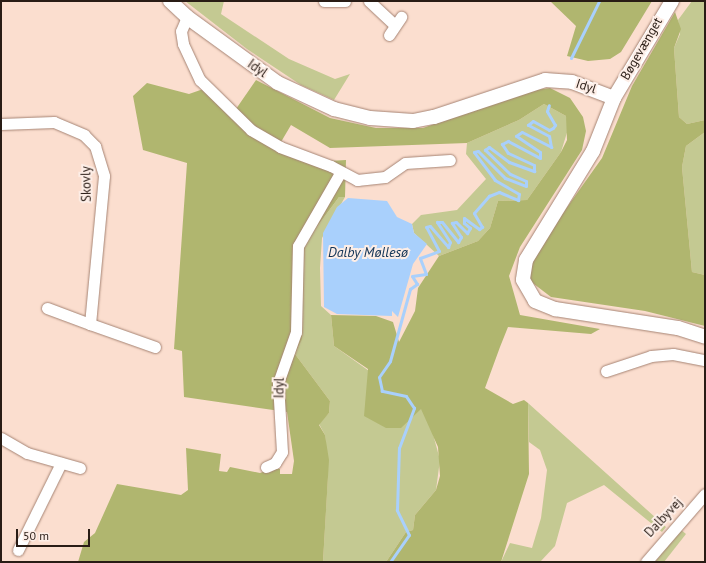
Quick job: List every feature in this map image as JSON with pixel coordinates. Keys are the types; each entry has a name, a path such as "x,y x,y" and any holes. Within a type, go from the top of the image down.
{"street":[{"name":"Idyl","path":"170,1 187,17 278,83 334,109 370,118 413,121 434,117 545,80 572,82 614,98"},
{"path":"324,1 345,1"},
{"path":"369,1 395,26"},
{"name":"Bøgevænget","path":"614,98 672,1"},
{"path":"187,17 182,24 183,44 190,63 209,91 251,130 280,147 331,166 340,173 357,180 371,180 385,177 406,163 450,160"},
{"path":"614,98 593,151 526,260 525,287 535,301 555,309 678,328 705,337"},
{"name":"Skovly","path":"1,124 54,122 84,135 95,146 104,176 90,324"},
{"name":"Idyl","path":"266,467 275,463 282,452 278,383 296,327 294,266 298,246 340,173"},
{"path":"47,308 155,347"},
{"path":"606,371 651,356 673,354 705,360"},
{"path":"1,438 27,453 80,468"},
{"path":"18,550 61,463"},
{"name":"Dalbyvej","path":"646,562 705,494"}],"green space":[{"path":"185,1 224,1 221,14 289,59 335,79 350,74 334,100 301,85 247,49"},
{"path":"550,1 652,1 621,52 610,59 588,61 567,56 576,26"},
{"path":"692,1 705,1 705,120 687,124 679,117 674,48 680,34 678,20"},
{"path":"675,12 681,29 674,48 679,117 687,124 705,120 705,132 686,146 682,167 692,272 705,275 705,326 645,311 551,297 530,281 530,266 536,251 602,158 632,86"},
{"path":"256,80 330,118 376,128 423,128 528,91 550,88 570,98 583,117 586,131 582,150 520,247 509,276 520,315 600,329 591,334 508,327 485,388 513,404 524,400 528,403 529,474 501,562 386,562 406,532 413,530 415,515 436,490 440,476 438,447 421,409 401,428 386,428 364,416 368,369 334,346 331,315 376,316 393,322 399,342 415,311 418,288 439,256 478,241 490,228 498,201 527,200 561,152 567,140 566,116 544,104 519,120 467,143 330,148 291,125 281,142 329,161 346,160 345,197 339,197 305,243 302,339 295,354 330,401 329,413 319,425 325,435 329,460 323,562 78,562 84,542 95,533 117,484 181,495 188,490 186,448 221,454 219,471 227,472 230,467 260,473 274,468 280,469 280,474 292,474 294,461 287,412 184,397 182,351 174,349 187,163 143,150 133,96 147,83 189,94 209,87 236,109"},
{"path":"544,104 566,116 569,126 561,152 527,200 498,201 490,228 478,241 439,256 414,233 412,224 421,215 457,210 486,179 466,154 467,143 519,120"},
{"path":"705,132 705,275 692,272 682,167 686,146"},
{"path":"339,197 345,197 322,238 320,268 321,306 331,315 334,346 421,408 430,423 440,460 436,490 415,515 413,530 406,532 386,562 323,562 328,475 325,435 319,424 329,413 330,401 295,354 302,338 305,243"},
{"path":"528,403 666,527 662,532 604,485 567,503 555,546 540,562 501,562 510,543 532,548 541,518 547,470 540,450 529,442"},
{"path":"680,529 686,534 664,562 655,562"}],"water":[{"name":"Dalby Møllesø","path":"348,198 387,201 397,217 412,224 414,233 427,244 413,264 398,317 392,311 392,316 337,314 324,307 323,233 337,207"}],"waterway":[{"path":"571,58 599,1"},
{"path":"390,562 409,535 397,510 399,448 414,408 406,396 382,391 379,377 390,361 410,289 417,284 412,276 426,274 420,258 439,251 426,227 430,226 448,247 450,242 437,222 442,222 458,242 461,237 452,223 456,222 467,233 470,228 464,223 464,218 479,229 482,227 474,213 489,196 499,192 518,200 519,194 495,180 474,152 478,151 505,178 526,186 526,181 510,174 485,150 489,147 509,162 534,171 534,165 508,153 502,144 508,141 540,158 540,152 516,136 522,132 551,147 549,136 528,125 533,121 549,130 553,128 555,125 547,111 549,105"}]}
